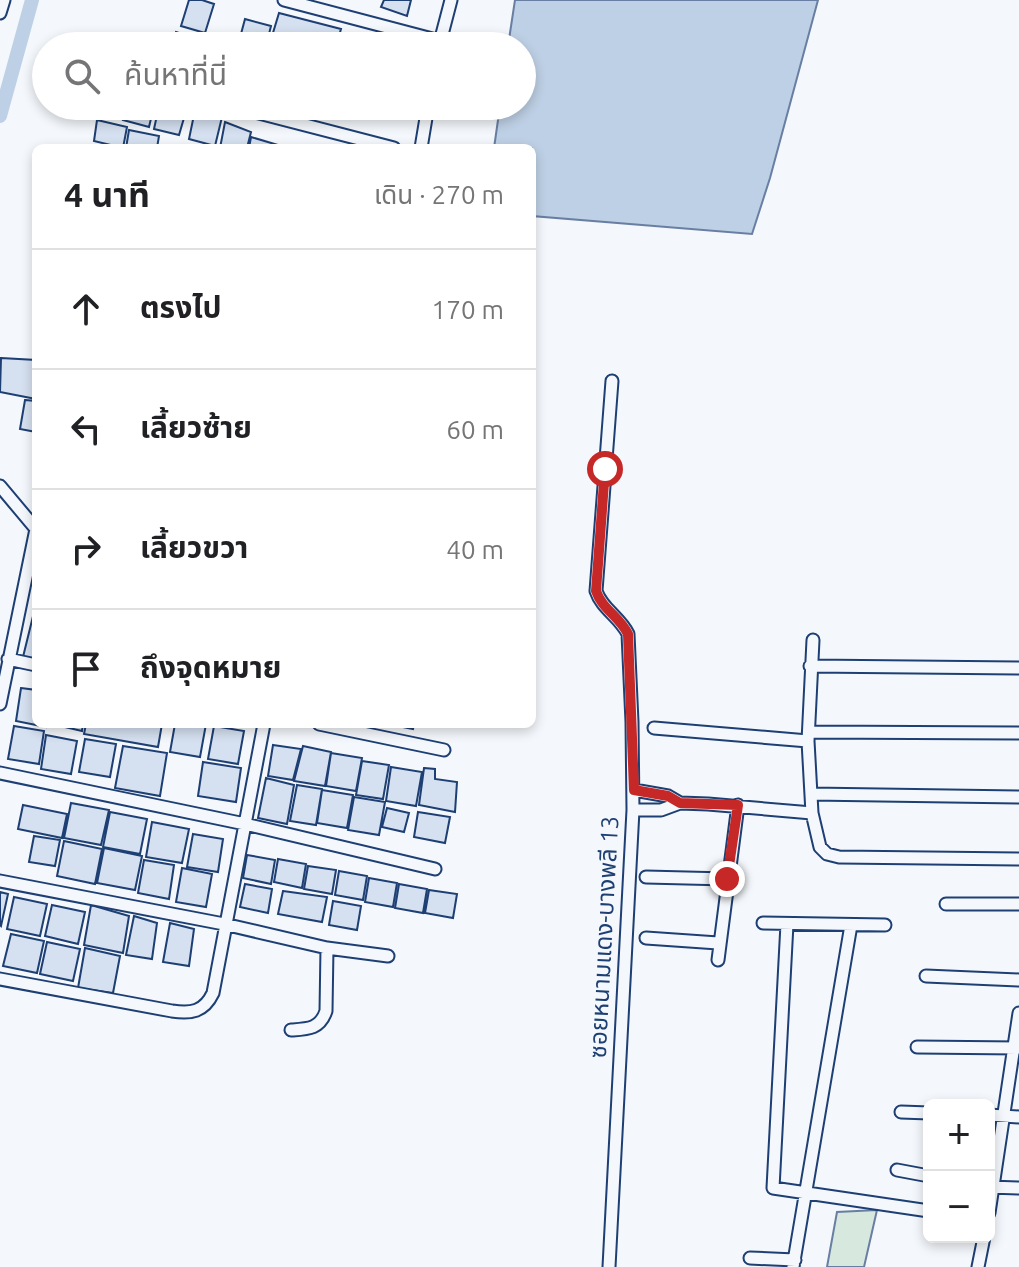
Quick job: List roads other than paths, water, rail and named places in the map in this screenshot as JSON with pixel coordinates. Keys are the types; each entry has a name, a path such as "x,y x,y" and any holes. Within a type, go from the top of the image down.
{"street":[{"path":"0,13 4,0"},
{"path":"284,0 397,32"},
{"path":"442,32 451,0"},
{"path":"286,120 379,144"},
{"path":"422,144 426,120"},
{"name":"ซอยหนามแดง-บางพลี 13","path":"609,1267 634,790 628,634 623,624 598,598 596,591 612,381"},
{"path":"0,486 32,524"},
{"path":"0,704 32,548"},
{"path":"813,640 808,737 812,813 820,847 827,854 839,857 1019,859"},
{"path":"8,659 32,664"},
{"path":"810,666 1019,668"},
{"path":"0,979 191,1013 202,1008 213,993 263,728"},
{"path":"338,728 444,750"},
{"path":"654,728 808,737 1019,733"},
{"path":"0,773 245,824 435,869"},
{"path":"634,790 668,796 680,803"},
{"path":"811,794 1019,797"},
{"path":"633,810 661,810 680,803 812,813"},
{"path":"718,960 738,805"},
{"path":"646,877 727,879"},
{"path":"0,881 224,924 327,948 388,956"},
{"path":"946,904 1019,904"},
{"path":"763,923 885,925"},
{"path":"787,924 773,1188 923,1210"},
{"path":"750,1258 794,1263 851,925"},
{"path":"646,938 718,943"},
{"path":"291,1030 310,1029 323,1020 326,1011 327,948"},
{"path":"926,976 1019,980"},
{"path":"995,1171 1017,1048 1019,1013"},
{"path":"917,1047 1017,1048"},
{"path":"901,1112 923,1113"},
{"path":"995,1115 1019,1117"},
{"path":"897,1170 923,1175"},
{"path":"995,1187 1019,1188"},
{"path":"978,1267 983,1243"}],"water":[{"path":"515,0 818,0 752,234 536,216 536,144 495,144 498,120 536,120 536,32 510,32"}],"waterway":[{"path":"0,116 32,0"}]}
